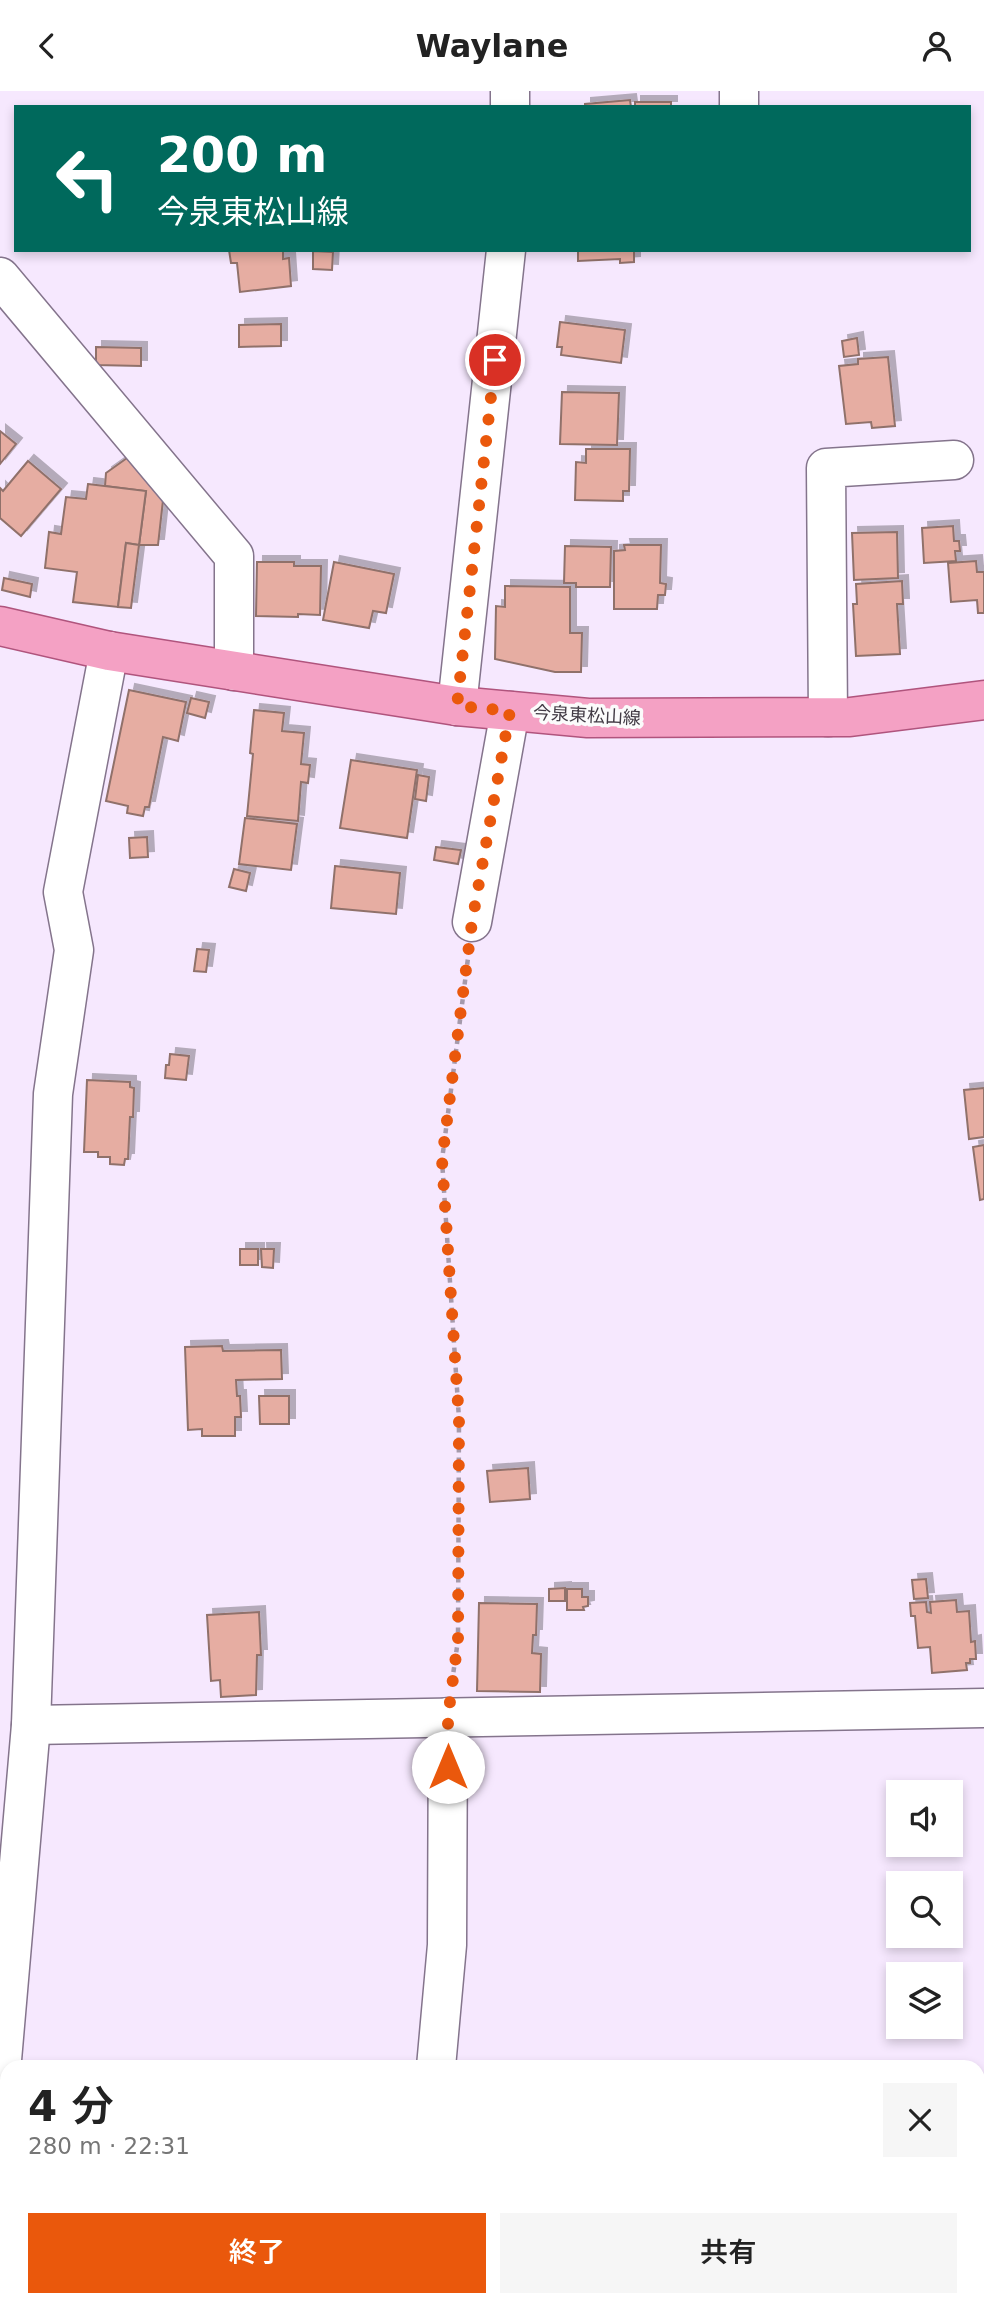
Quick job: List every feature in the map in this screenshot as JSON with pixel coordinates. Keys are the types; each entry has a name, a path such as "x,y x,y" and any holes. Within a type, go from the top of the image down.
{"main road":[{"name":"今泉東松山線","path":"0,626 109,651 457,706 587,718 850,717 984,700"}],"street":[{"path":"457,706 506,252"},
{"path":"0,277 234,556 234,671"},
{"path":"828,717 826,468 954,460"},
{"path":"2,2060 32,1725 53,1094 74,950 63,892 109,651"},
{"path":"472,922 510,711"},
{"path":"32,1725 984,1708"},
{"path":"437,2060 447,1945 448,1717"}],"path":[{"path":"448,1717 458,1640 459,1419 442,1160 472,922"}],"building":[{"path":"630,100 631,105 585,105"},
{"path":"635,102 671,102 671,105 635,105"},
{"path":"229,252 283,252 283,259 289,258 291,286 240,292 237,263 231,263"},
{"path":"313,252 333,252 332,270 313,269"},
{"path":"578,252 634,252 634,262 620,263 620,259 578,261"},
{"path":"560,322 625,330 621,363 561,355 562,347 557,347"},
{"path":"281,324 281,346 239,347 239,325"},
{"path":"857,338 859,355 844,357 842,341"},
{"path":"96,347 141,348 141,366 96,365"},
{"path":"888,357 895,426 872,428 871,422 846,424 839,366 858,364 858,359"},
{"path":"562,392 619,393 617,445 560,444"},
{"path":"0,431 16,444 0,464"},
{"path":"586,449 630,449 629,491 623,491 623,501 575,500 576,462 586,463"},
{"path":"127,458 163,500 158,545 139,545 146,491 105,486 106,473"},
{"path":"28,461 61,489 21,536 0,518 0,488 3,491"},
{"path":"88,484 146,491 139,545 126,543 118,607 73,602 77,572 45,568 49,532 61,534 66,497 86,499"},
{"path":"953,526 954,541 959,541 960,551 955,551 956,561 924,563 922,528"},
{"path":"897,532 898,578 854,580 852,533"},
{"path":"126,543 139,545 131,608 118,607"},
{"path":"624,545 661,545 660,583 666,584 665,595 658,595 657,609 614,609 614,551 625,550"},
{"path":"565,546 611,547 610,587 576,587 576,583 564,583"},
{"path":"976,561 977,572 984,572 984,613 978,613 977,600 951,602 948,563"},
{"path":"257,562 294,562 294,566 321,566 320,615 256,616"},
{"path":"334,562 394,574 386,613 373,611 369,628 323,620"},
{"path":"4,578 32,584 30,597 2,590"},
{"path":"902,581 903,604 897,604 900,654 856,656 853,604 857,604 856,584"},
{"path":"505,586 570,587 570,633 582,633 581,672 555,672 495,659 496,606 505,607"},
{"path":"129,690 186,702 178,741 163,737 149,807 145,807 143,816 127,813 128,806 106,801"},
{"path":"191,698 209,702 205,718 187,713"},
{"path":"254,710 284,713 282,731 304,733 301,764 310,765 308,783 301,782 298,821 247,816"},
{"path":"351,760 417,770 407,838 340,828"},
{"path":"418,775 429,777 426,801 415,799"},
{"path":"245,818 297,824 291,870 239,864"},
{"path":"147,837 148,857 130,858 129,838"},
{"path":"436,847 461,850 458,864 434,860"},
{"path":"335,866 400,873 396,914 331,908"},
{"path":"234,869 250,873 246,891 229,887"},
{"path":"197,949 209,950 206,972 194,971"},
{"path":"170,1054 189,1056 186,1080 165,1078"},
{"path":"87,1080 130,1082 130,1087 134,1088 128,1159 125,1159 124,1165 110,1164 110,1157 98,1157 98,1152 84,1152"},
{"path":"984,1088 984,1137 969,1139 964,1090"},
{"path":"984,1145 984,1199 980,1200 973,1147"},
{"path":"240,1249 258,1249 258,1265 240,1265"},
{"path":"261,1249 274,1249 273,1268 262,1267"},
{"path":"222,1346 223,1351 281,1350 282,1379 236,1380 241,1417 235,1417 235,1436 202,1436 202,1429 188,1430 185,1347"},
{"path":"259,1396 289,1396 289,1424 260,1424"},
{"path":"528,1468 530,1499 490,1502 487,1471"},
{"path":"926,1579 928,1598 914,1599 912,1580"},
{"path":"565,1588 565,1601 549,1601 549,1589"},
{"path":"567,1589 582,1589 582,1597 588,1597 588,1606 583,1607 584,1610 567,1610"},
{"path":"956,1600 957,1612 969,1611 971,1642 975,1641 976,1659 970,1659 970,1663 966,1663 967,1670 932,1673 930,1647 918,1648 915,1616 911,1616 910,1603 926,1602 927,1612 931,1613 930,1602"},
{"path":"479,1603 537,1604 536,1635 533,1635 532,1653 541,1654 540,1692 477,1691"},
{"path":"259,1612 261,1655 257,1655 256,1695 221,1697 220,1680 211,1681 207,1615"}],"route":[{"path":"448,1767 448,1717 458,1640 459,1419 442,1160 472,922 510,711 457,706 495,360"}]}
